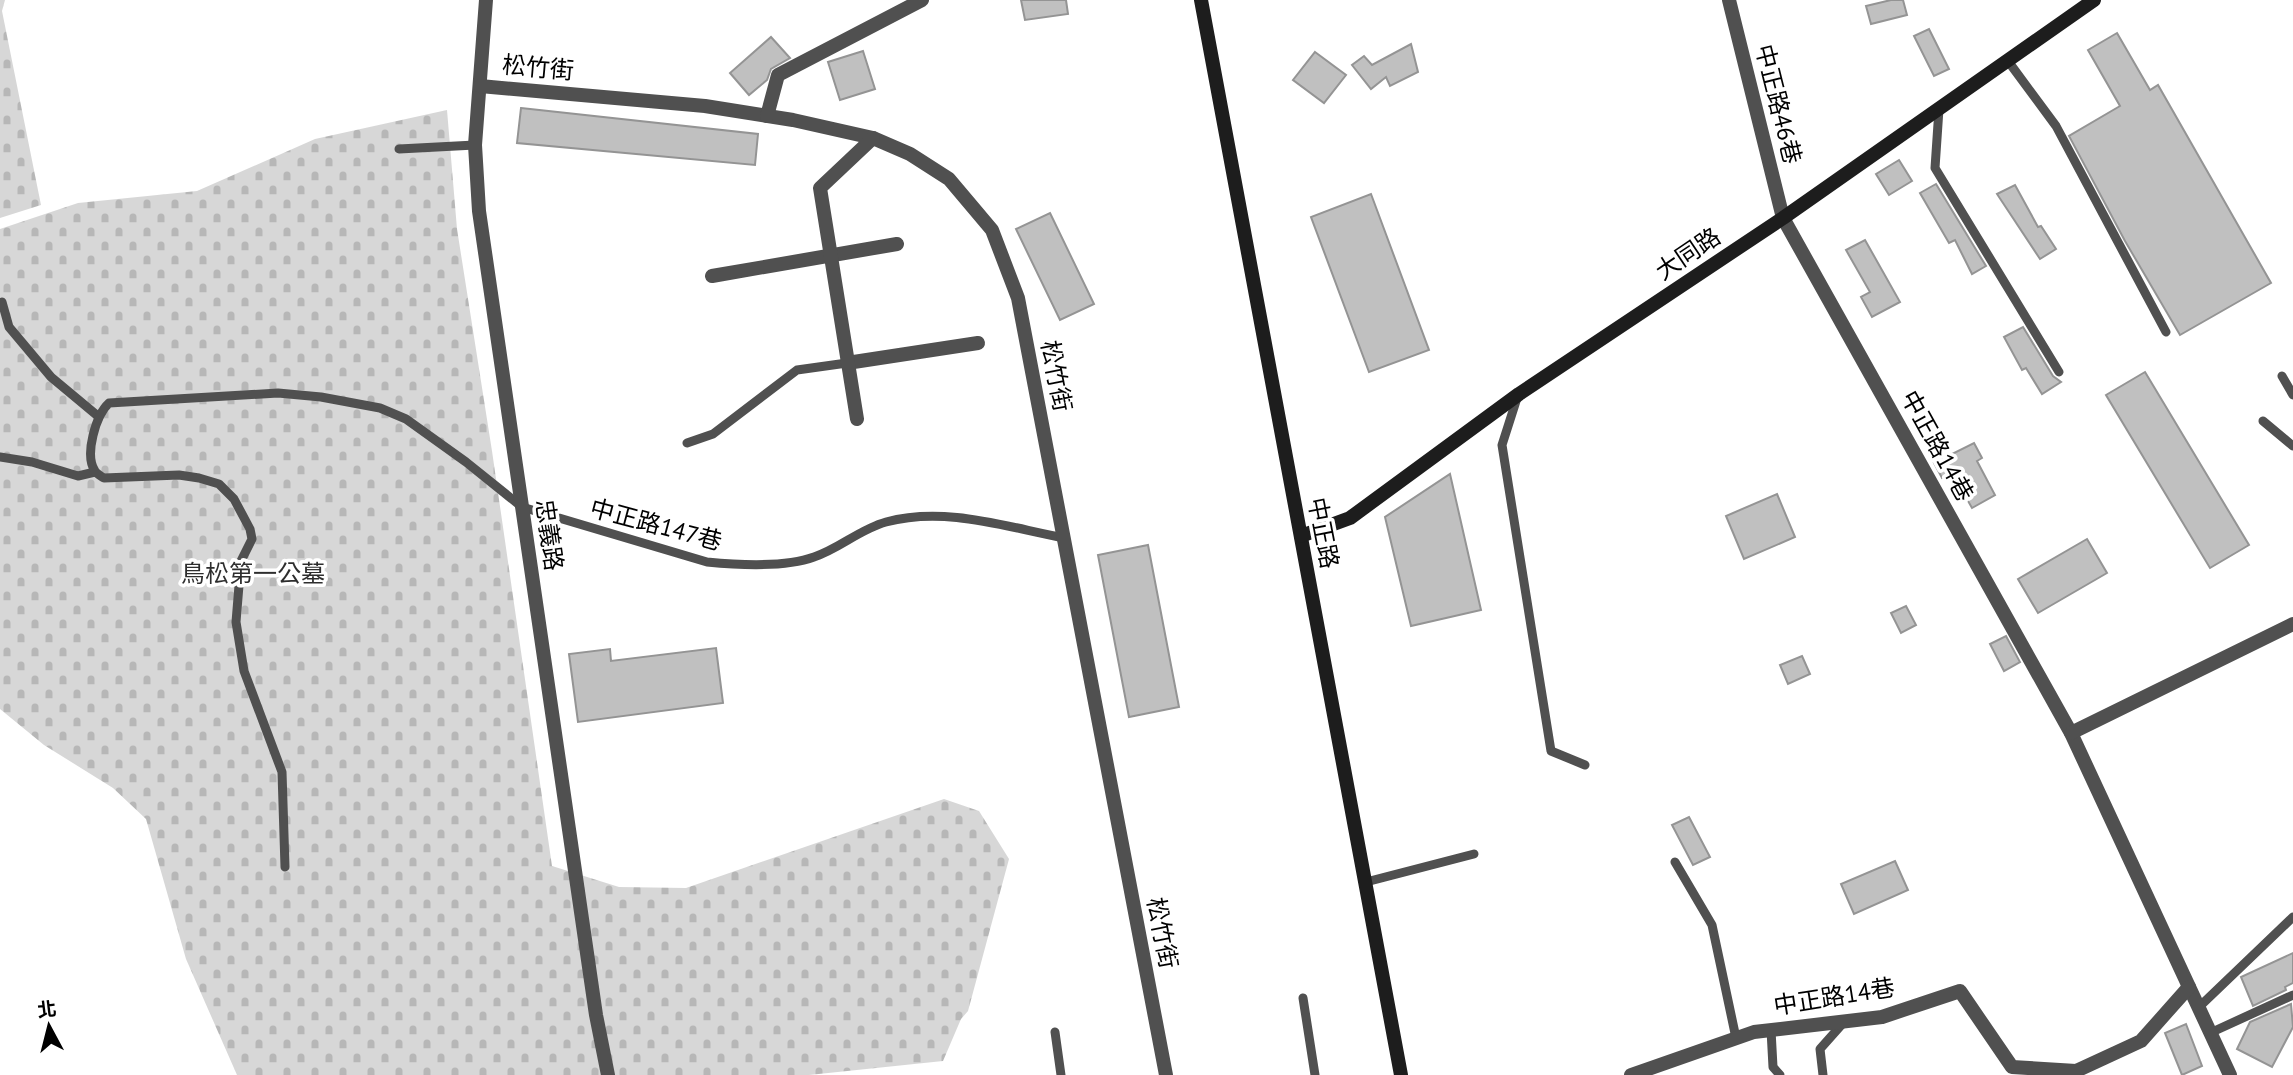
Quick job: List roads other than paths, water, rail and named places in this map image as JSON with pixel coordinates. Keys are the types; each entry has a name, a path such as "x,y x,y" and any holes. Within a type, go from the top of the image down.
{"main road":[{"name":"中正路","path":"1201,0 1401,1075"},
{"name":"大同路","path":"1301,536 1350,518 1519,394 1783,218 2094,0"}],"street":[{"name":"忠義路","path":"486,0 475,145 479,211 594,1001 608,1075"},
{"path":"767,116 778,75 922,0"},
{"name":"中正路46巷","path":"1729,0 1783,218"},
{"name":"松竹街","path":"480,86 705,106 793,120 873,138 910,154 949,179 992,230 1018,298 1166,1075"},
{"path":"857,419 820,188 873,138"},
{"name":"中正路14巷","path":"1783,218 2071,733 2230,1075"},
{"path":"712,276 897,244"},
{"path":"847,363 978,342"},
{"path":"2071,733 2293,624"},
{"name":"中正路14巷","path":"1631,1075 1754,1032 1882,1017 1960,990 2012,1067 2076,1071 2141,1041 2189,987"}],"lane":[{"path":"2008,61 2056,126 2166,332"},
{"path":"1939,109 1935,169 2059,372"},
{"path":"399,149 475,145"},
{"path":"2,302 9,327 51,377 99,417"},
{"path":"687,443 713,434 797,370 847,363"},
{"path":"2282,376 2293,395"},
{"path":"285,867 282,772 244,671 236,622 241,561 252,539 250,529 234,499 219,484 179,475 104,478 95,472 91,459 95,425 99,417 109,403 121,402 278,393 355,402 380,408 406,419 522,507"},
{"path":"1519,394 1502,445 1551,751 1585,765"},
{"path":"2263,421 2293,446"},
{"path":"0,457 32,462 64,474 78,476 95,472"},
{"name":"中正路147巷","path":"522,507 707,562 732,565 812,558 883,522 923,516 946,515 1065,538"},
{"path":"1366,882 1474,854"},
{"path":"1675,862 1712,925 1736,1038"},
{"path":"2198,1008 2293,917"},
{"path":"2210,1033 2293,995"},
{"path":"1303,998 1315,1075"},
{"path":"1824,1075 1820,1049 1845,1021"},
{"path":"1771,1030 1773,1066 1780,1075"},
{"path":"1055,1032 1061,1075"}],"park label":[{"name":"鳥松第一公墓","path":"253,574"}]}
